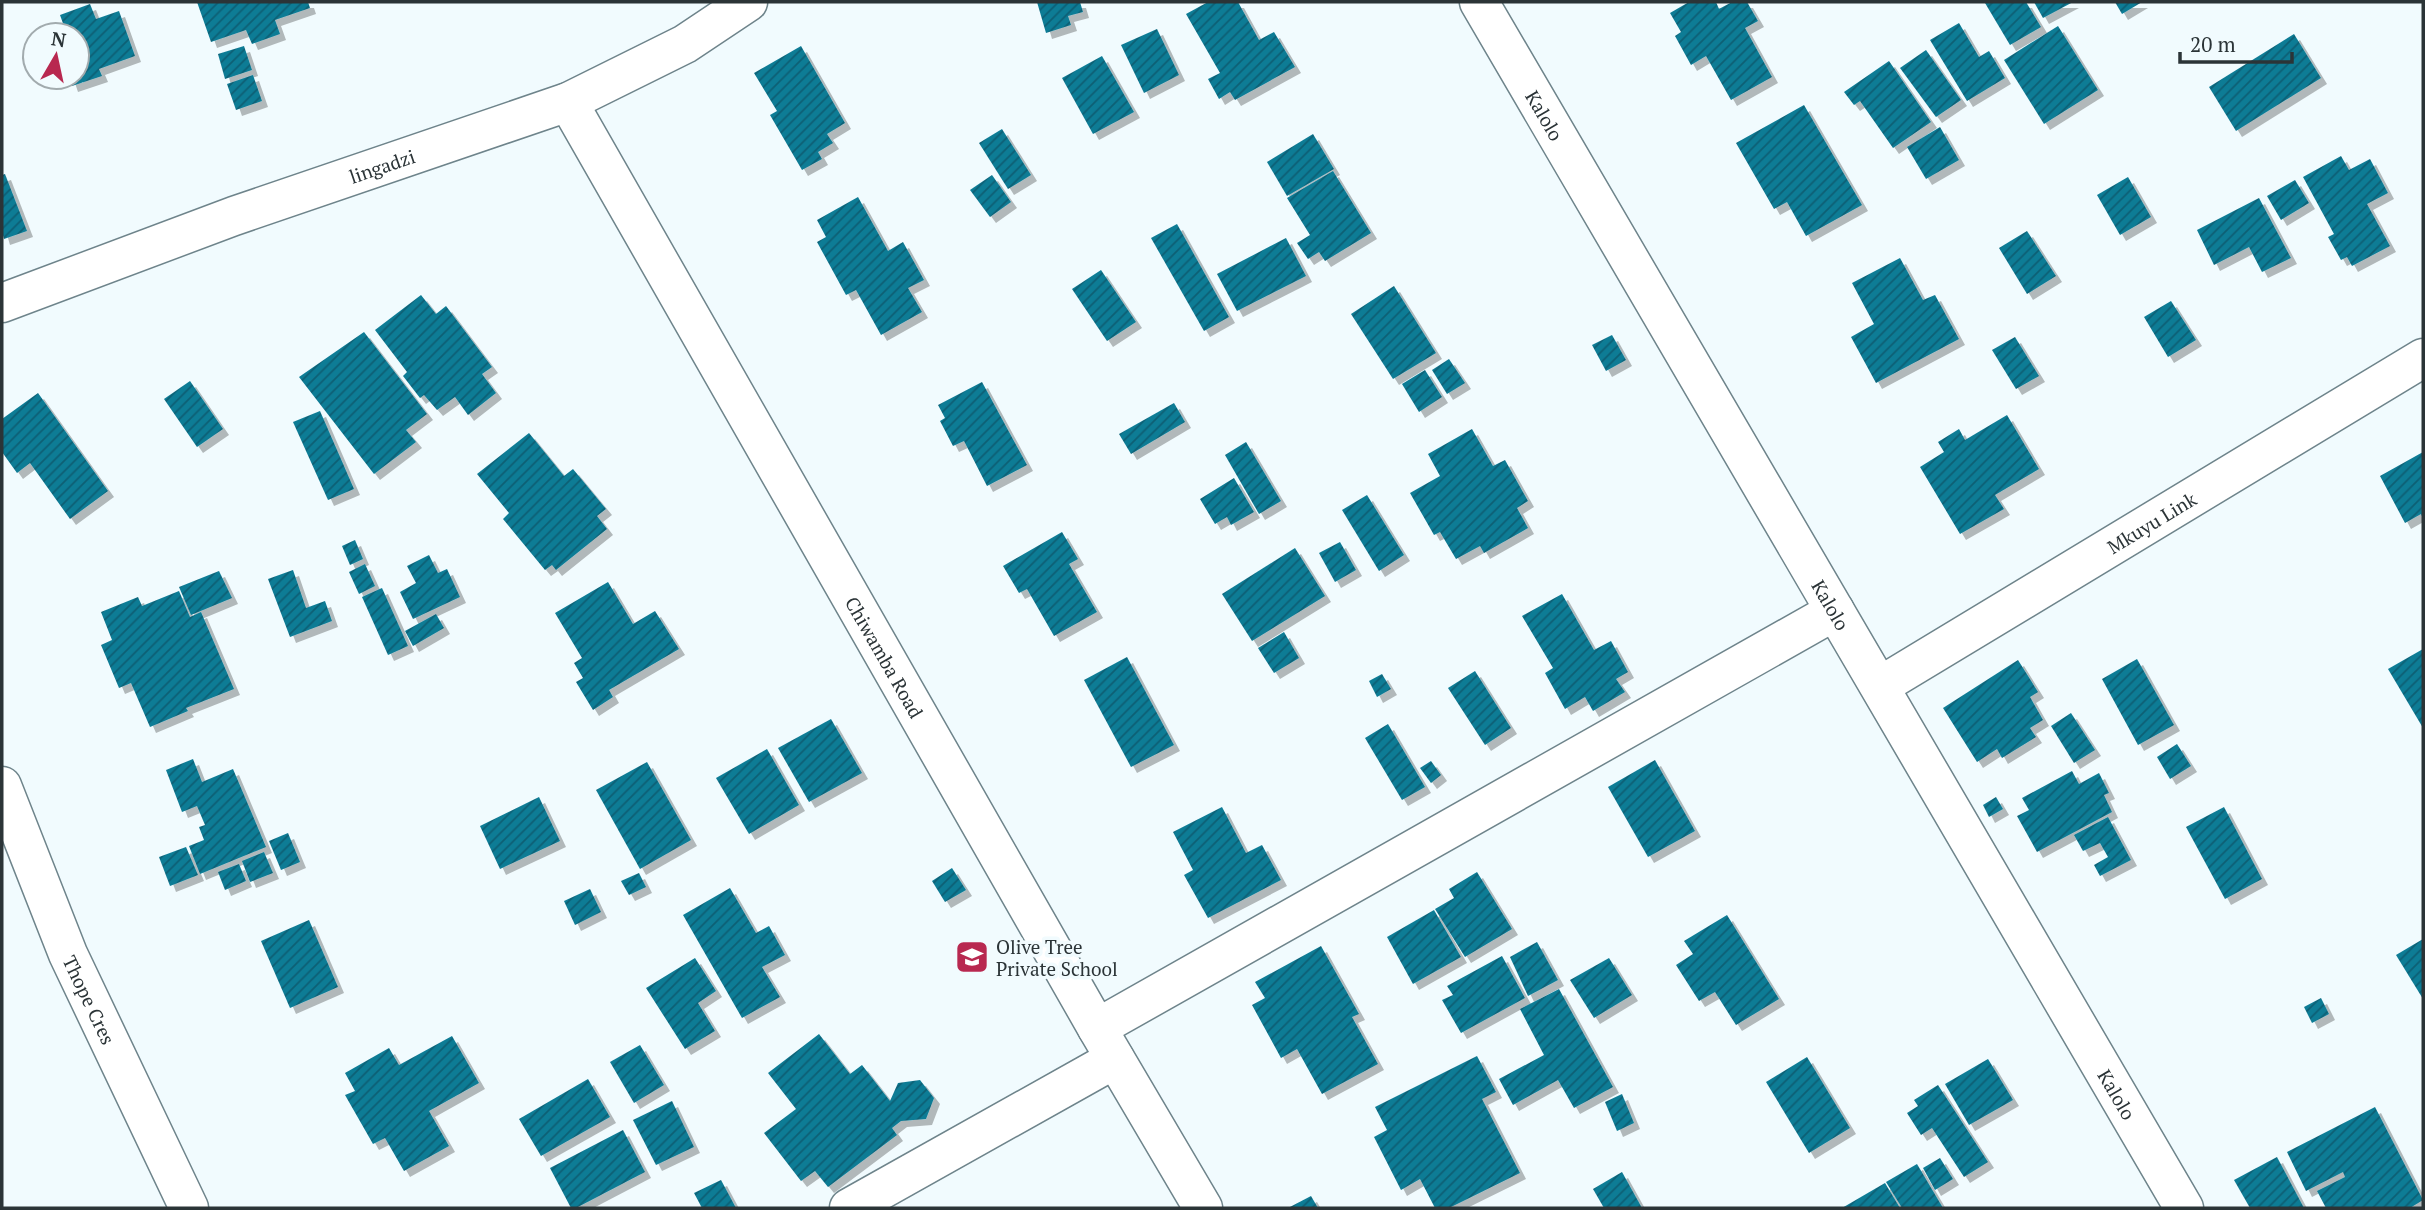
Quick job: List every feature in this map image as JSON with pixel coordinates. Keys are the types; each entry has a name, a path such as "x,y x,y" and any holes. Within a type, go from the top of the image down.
{"street":[{"name":"lingadzi","path":"2,303 234,216 568,102 685,44 748,2"},
{"name":"Kalolo","path":"1479,2 2184,1208"},
{"name":"Chiwamba Road","path":"568,102 1203,1208"},
{"name":"Mkuyu Link","path":"1880,686 2423,358"},
{"path":"849,1208 1106,1043 1835,611"},
{"name":"Thope Cres","path":"2,786 68,954 189,1208"}],"building":[{"path":"197,2 308,2 310,8 275,20 280,34 252,44 246,30 211,42"},
{"path":"1037,2 1080,2 1083,12 1068,16 1071,25 1046,33"},
{"path":"1208,2 1238,2 1259,40 1274,32 1295,67 1235,100 1230,92 1219,99 1208,79 1220,73 1186,14"},
{"path":"1689,2 1716,2 1719,9 1732,2 1747,2 1758,21 1745,28 1772,77 1731,100 1706,56 1691,65 1675,36 1681,32 1670,13"},
{"path":"2026,2 2041,27 2010,45 1985,3"},
{"path":"2034,2 2073,2 2043,18"},
{"path":"2115,2 2142,2 2122,14"},
{"path":"90,4 96,19 119,11 135,56 99,69 102,76 91,80 91,21 62,21 60,15"},
{"path":"1959,23 1979,57 1989,51 2005,78 1967,101 1930,40"},
{"path":"2058,26 2098,90 2044,124 2004,60"},
{"path":"1157,29 1179,75 1144,93 1121,45"},
{"path":"2294,34 2321,78 2236,131 2209,87"},
{"path":"244,46 252,70 225,79 218,54"},
{"path":"801,46 845,123 827,134 833,143 818,152 822,159 802,170 770,115 777,111 754,73"},
{"path":"1926,50 1961,100 1936,117 1900,68"},
{"path":"1102,56 1134,112 1093,134 1062,78"},
{"path":"1889,61 1931,122 1893,148 1860,101 1854,105 1844,92"},
{"path":"253,75 262,101 236,110 227,84"},
{"path":"1804,105 1862,205 1806,236 1787,202 1774,209 1736,143"},
{"path":"1940,127 1959,160 1926,179 1907,147"},
{"path":"1002,129 1031,175 1008,189 979,143"},
{"path":"1313,134 1334,169 1287,196 1267,162"},
{"path":"2341,156 2349,170 2370,159 2388,193 2367,204 2390,246 2352,266 2347,257 2341,260 2328,237 2334,234 2303,177"},
{"path":"1333,171 1371,233 1325,261 1319,252 1308,259 1297,243 1310,235 1287,198"},
{"path":"5,174 27,231 4,239 2,175"},
{"path":"992,175 1011,202 990,217 970,190"},
{"path":"2128,177 2151,217 2120,235 2097,195"},
{"path":"2295,180 2309,203 2281,220 2267,196"},
{"path":"858,197 888,251 903,242 924,280 908,288 922,312 881,335 856,290 846,295 817,242 826,237 817,220"},
{"path":"2259,198 2291,258 2262,272 2249,247 2214,265 2197,230"},
{"path":"1177,224 1229,317 1204,331 1151,238"},
{"path":"2027,231 2056,276 2027,294 1999,248"},
{"path":"1286,238 1306,276 1237,311 1217,274"},
{"path":"1900,258 1923,300 1935,295 1959,339 1876,383 1851,337 1874,324 1852,283"},
{"path":"1101,270 1136,322 1107,341 1072,289"},
{"path":"1394,286 1436,353 1393,379 1351,314"},
{"path":"421,295 436,314 446,306 492,367 482,374 496,393 468,415 455,397 437,410 424,395 420,398 403,376 407,372 375,330"},
{"path":"2171,301 2196,340 2168,357 2144,317"},
{"path":"364,332 427,414 406,430 416,442 374,474 299,377"},
{"path":"1612,335 1626,360 1606,371 1592,345"},
{"path":"2015,337 2039,376 2016,389 1992,350"},
{"path":"1449,359 1465,383 1447,394 1432,370"},
{"path":"1425,370 1442,397 1419,412 1402,384"},
{"path":"190,381 223,429 197,447 164,399"},
{"path":"982,382 1027,465 987,486 964,441 953,446 940,421 945,418 938,405"},
{"path":"38,393 108,491 70,519 30,463 17,473 2,452 2,419"},
{"path":"1174,403 1185,422 1131,454 1119,434"},
{"path":"320,411 354,489 328,500 293,422"},
{"path":"2007,415 2039,469 1995,495 2004,509 1960,534 1920,467 1944,452 1938,442 1959,429 1965,440"},
{"path":"1472,429 1493,466 1505,460 1528,501 1517,508 1528,528 1484,553 1480,546 1456,559 1440,532 1434,535 1410,493 1440,476 1428,454"},
{"path":"529,433 564,476 573,469 606,509 597,516 607,529 556,570 552,565 545,570 503,519 509,513 477,474"},
{"path":"1246,442 1281,501 1259,514 1225,455"},
{"path":"2423,452 2423,519 2421,514 2405,523 2380,476"},
{"path":"1234,478 1254,512 1231,525 1227,517 1215,524 1200,499"},
{"path":"1367,495 1404,555 1379,571 1342,510"},
{"path":"1062,532 1078,559 1069,564 1097,612 1054,636 1027,589 1019,593 1003,566"},
{"path":"355,540 363,559 350,565 342,546"},
{"path":"1340,542 1356,570 1335,582 1319,553"},
{"path":"1295,548 1325,596 1252,641 1222,594"},
{"path":"429,555 438,573 447,569 460,597 413,619 400,592 416,583 407,566"},
{"path":"365,564 375,586 359,594 349,572"},
{"path":"293,570 306,608 325,601 332,621 290,637 268,579"},
{"path":"219,571 232,598 191,615 179,587"},
{"path":"608,582 633,624 655,611 679,649 609,690 613,697 593,710 576,682 583,678 574,663 582,658 555,613"},
{"path":"382,588 408,646 388,655 362,597"},
{"path":"179,591 190,617 201,612 234,689 186,708 188,711 150,727 131,683 119,688 101,645 112,640 101,612 138,597 142,606"},
{"path":"1562,594 1594,650 1611,641 1628,672 1616,679 1625,692 1593,711 1585,697 1565,709 1545,673 1553,668 1522,616"},
{"path":"436,614 444,628 413,646 405,631"},
{"path":"1284,632 1299,658 1274,673 1258,648"},
{"path":"2423,649 2423,728 2388,669"},
{"path":"1127,657 1174,745 1131,767 1084,680"},
{"path":"2137,659 2174,725 2138,745 2102,679"},
{"path":"2018,660 2038,692 2030,697 2043,720 2030,728 2036,737 2002,758 1997,749 1977,762 1943,708"},
{"path":"1475,671 1511,728 1485,745 1448,688"},
{"path":"1382,674 1391,689 1377,697 1369,681"},
{"path":"2071,713 2095,750 2074,763 2051,726"},
{"path":"831,719 862,773 809,802 778,748"},
{"path":"1388,724 1425,787 1402,800 1365,738"},
{"path":"2177,744 2191,766 2170,779 2157,757"},
{"path":"767,749 799,805 749,834 716,778"},
{"path":"193,759 202,782 233,769 266,847 200,874 189,846 204,840 199,827 205,825 197,806 182,812 166,770"},
{"path":"1655,760 1695,831 1648,857 1608,787"},
{"path":"1431,761 1441,775 1431,783 1420,768"},
{"path":"647,762 691,840 640,869 596,790"},
{"path":"2072,771 2079,784 2099,773 2109,793 2104,795 2112,812 2037,852 2017,816 2029,810 2022,798"},
{"path":"539,797 560,841 500,869 480,826"},
{"path":"1996,797 2003,809 1989,817 1983,805"},
{"path":"1222,807 1246,853 1262,845 1281,880 1208,918 1184,875 1193,870 1173,832"},
{"path":"2224,807 2262,879 2225,899 2186,827"},
{"path":"2108,817 2131,860 2100,876 2094,865 2108,857 2100,843 2083,851 2074,835"},
{"path":"288,833 300,862 281,870 269,841"},
{"path":"186,847 198,875 170,886 159,857"},
{"path":"264,852 273,873 250,882 242,861"},
{"path":"239,864 246,881 225,890 218,872"},
{"path":"952,868 966,890 945,902 932,881"},
{"path":"1477,872 1512,929 1465,957 1435,909 1454,898 1449,889"},
{"path":"639,873 646,887 629,895 621,881"},
{"path":"730,888 756,933 769,926 785,955 762,967 780,997 742,1018 683,915"},
{"path":"590,889 601,912 575,925 564,901"},
{"path":"1434,910 1461,957 1413,984 1387,937"},
{"path":"1727,915 1779,999 1736,1025 1715,992 1699,1001 1676,965 1693,954 1684,941"},
{"path":"309,920 338,987 290,1008 261,941"},
{"path":"2423,939 2423,999 2396,955"},
{"path":"1537,942 1558,980 1528,996 1510,957"},
{"path":"1321,946 1359,1014 1352,1017 1378,1064 1322,1094 1297,1049 1281,1058 1252,1005 1265,998 1255,982"},
{"path":"1502,956 1525,998 1461,1033 1442,1000 1453,995 1447,986"},
{"path":"695,958 716,991 698,1003 715,1031 685,1049 646,988"},
{"path":"1609,958 1632,995 1594,1018 1570,980"},
{"path":"1559,989 1613,1087 1574,1108 1558,1080 1513,1105 1499,1079 1544,1055 1520,1009"},
{"path":"2321,998 2329,1014 2312,1023 2304,1007"},
{"path":"819,1034 850,1074 862,1065 890,1101 898,1083 920,1080 934,1098 926,1119 901,1121 892,1128 897,1135 828,1187 815,1171 801,1181 764,1133 796,1109 768,1073"},
{"path":"452,1036 479,1083 429,1111 449,1146 404,1171 385,1138 373,1144 345,1095 355,1091 345,1073 389,1048 399,1065"},
{"path":"640,1045 664,1085 634,1103 610,1062"},
{"path":"1477,1056 1496,1092 1482,1099 1520,1173 1449,1208 1435,1208 1420,1179 1401,1190 1374,1137 1387,1130 1375,1107"},
{"path":"1807,1057 1850,1128 1809,1153 1766,1082"},
{"path":"1988,1059 2013,1100 1969,1125 1945,1084"},
{"path":"588,1079 610,1117 541,1156 519,1119"},
{"path":"1938,1085 1988,1162 1964,1177 1932,1128 1921,1135 1907,1113 1918,1106 1914,1100"},
{"path":"1622,1094 1634,1123 1617,1131 1605,1102"},
{"path":"672,1101 694,1147 656,1165 633,1120"},
{"path":"2375,1107 2423,1200 2410,1208 2326,1208 2317,1191 2345,1177 2343,1172 2306,1191 2287,1152"},
{"path":"623,1130 645,1172 576,1208 571,1208 550,1168"},
{"path":"2277,1157 2304,1208 2250,1208 2234,1180"},
{"path":"1940,1158 1953,1179 1935,1190 1923,1168"},
{"path":"1917,1164 1943,1208 1902,1208 1886,1182"},
{"path":"1622,1172 1642,1208 1604,1208 1593,1189"},
{"path":"721,1180 736,1208 702,1208 694,1193"},
{"path":"1885,1183 1900,1208 1842,1208"},
{"path":"1311,1196 1318,1208 1288,1208"}],"place":[{"name":"Olive Tree Private School","path":"972,957"}]}
